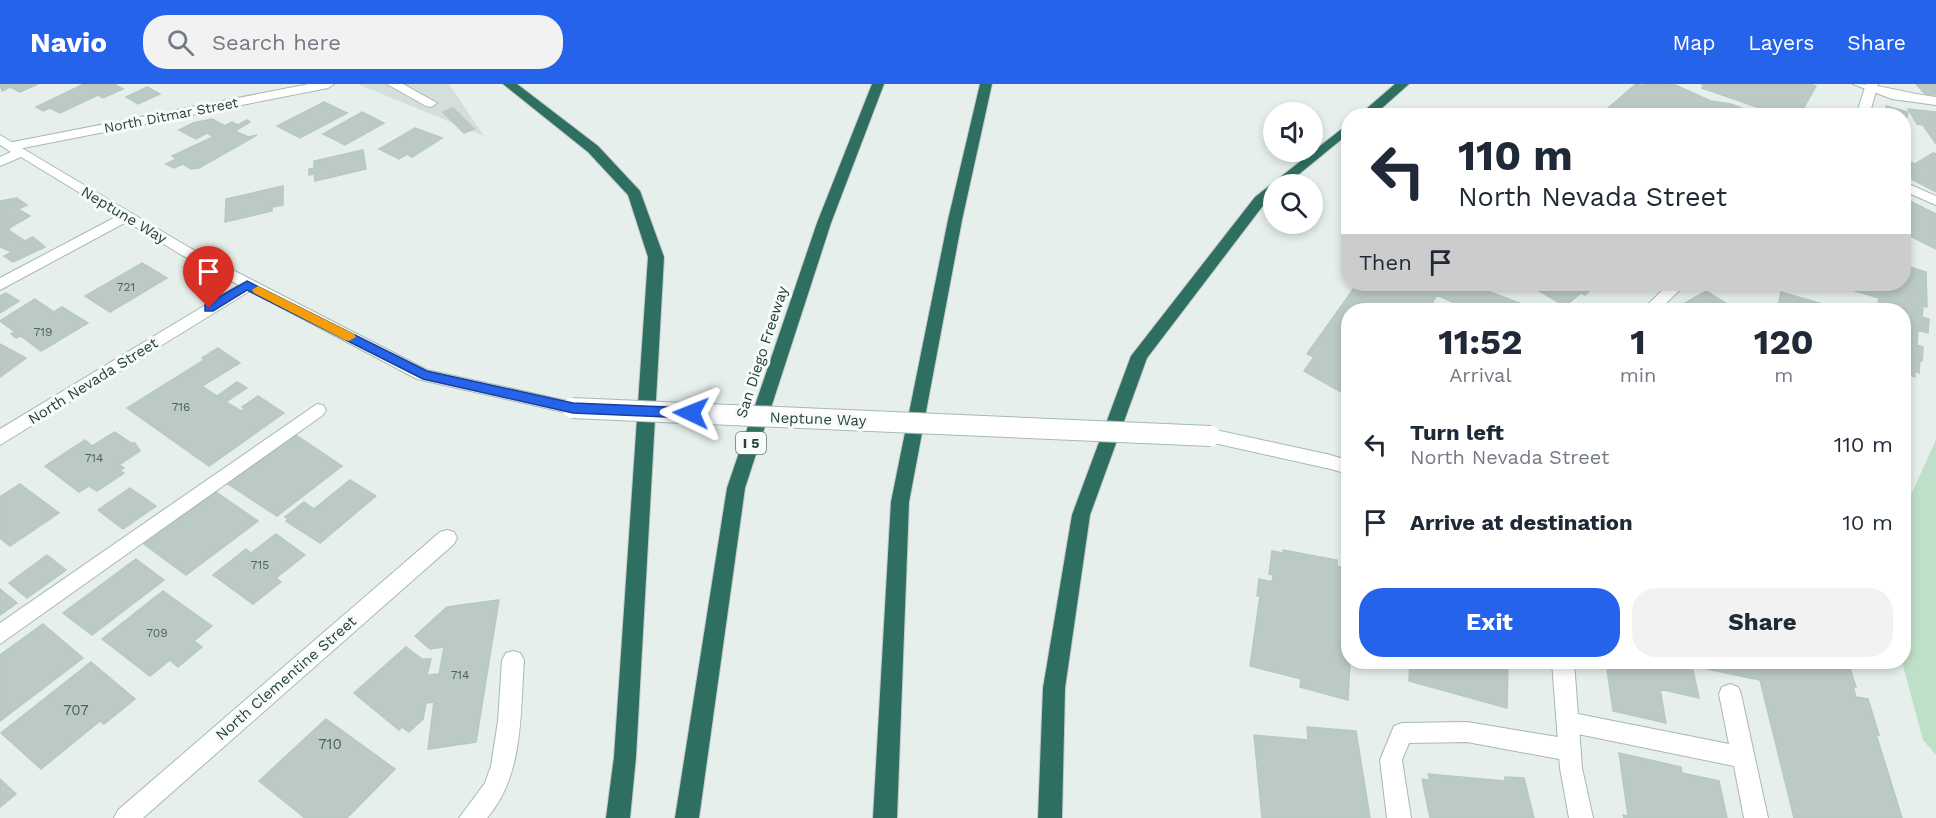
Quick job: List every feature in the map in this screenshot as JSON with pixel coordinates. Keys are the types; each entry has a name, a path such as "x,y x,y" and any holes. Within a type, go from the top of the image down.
{"highway":[{"path":"509,84 593,149 635,194 656,256 625,757 618,818"},
{"name":"San Diego Freeway","path":"687,818 736,488 824,223 878,84"},
{"path":"885,818 900,502 955,220 986,84"},
{"path":"1374,108 1403,84"},
{"path":"1291,174 1341,134"},
{"path":"1050,818 1054,688 1081,515 1139,356 1263,198"}],"street":[{"name":"North Ditmar Street","path":"0,162 11,146 328,84"},
{"path":"393,84 431,103"},
{"path":"1864,108 1868,85 1897,96 1936,100"},
{"name":"Neptune Way","path":"11,146 125,217 247,285 423,375 573,408 1211,436 1341,465"},
{"path":"1911,189 1936,201"},
{"path":"0,285 125,217"},
{"name":"North Nevada Street","path":"0,438 247,285"},
{"path":"1658,303 1670,291"},
{"path":"0,635 317,410"},
{"name":"North Clementine Street","path":"126,818 447,538"},
{"path":"471,818 488,800 498,780 506,744 513,660"},
{"path":"1564,669 1569,750 1581,818"},
{"path":"1730,694 1756,818"},
{"path":"1568,722 1743,757"},
{"path":"1399,818 1390,760 1402,733 1467,732 1569,750"}],"shaded area":[{"path":"358,84 449,84 484,136"}],"green space":[{"path":"1936,440 1936,755 1923,740 1904,669 1911,669 1911,495"}],"building":[{"path":"0,84 38,84 20,92 10,87 2,91"},
{"path":"84,84 114,84 123,89 103,98 98,95 60,113 50,108 43,111 36,107"},
{"path":"1636,84 1643,86 1643,84 1675,85 1711,101 1741,108 1608,108"},
{"path":"1701,84 1809,84 1816,86 1804,108 1760,108 1702,88 1704,85"},
{"path":"1916,84 1936,84 1936,95 1925,94"},
{"path":"147,87 160,94 138,104 126,97"},
{"path":"324,102 347,113 300,138 277,126"},
{"path":"453,108 474,129 464,133 443,112"},
{"path":"1911,109 1936,112 1936,144 1923,125 1917,124"},
{"path":"362,112 384,123 345,145 323,134"},
{"path":"212,119 225,126 232,122 238,125 247,120 250,122 235,131 248,137 257,135 199,168 191,169 183,164 174,168 166,164 176,159 172,156 213,137 207,133 196,139 179,130 193,123"},
{"path":"415,128 442,138 412,157 407,154 399,159 379,149"},
{"path":"363,150 366,169 315,181 314,174 309,175 309,169 314,168 314,161"},
{"path":"1933,153 1936,154 1936,192 1911,179 1911,162 1915,164"},
{"path":"283,186 283,205 272,207 272,211 225,222 226,199"},
{"path":"17,198 27,205 18,209 30,216 9,228 10,231 25,241 33,237 45,247 13,262 4,256 12,252 0,247 0,201"},
{"path":"1911,202 1936,214 1936,249 1911,236"},
{"path":"142,263 167,278 110,312 85,296"},
{"path":"1911,267 1926,272 1927,307 1923,306 1922,317 1929,319 1928,333 1918,330 1917,345 1923,347 1919,373 1915,371 1915,377 1911,376 1911,303 1878,303 1879,298 1855,291 1911,291"},
{"path":"1352,291 1488,291 1519,303 1455,303 1437,295 1432,303 1343,303"},
{"path":"1539,291 1589,291 1585,295 1581,293 1569,303 1560,303"},
{"path":"1706,291 1725,303 1685,303"},
{"path":"1781,292 1819,303 1779,303"},
{"path":"6,293 19,301 0,313 0,296"},
{"path":"35,299 54,312 62,307 88,323 41,351 21,336 16,338 11,334 15,332 0,321"},
{"path":"1341,306 1341,392 1304,371 1314,357 1307,354"},
{"path":"0,344 26,358 0,377"},
{"path":"218,348 240,363 202,386 217,396 237,382 247,388 226,402 241,411 245,409 242,407 258,396 284,413 209,466 127,408 204,360 202,358"},
{"path":"115,432 131,443 135,443 140,451 119,465 124,468 120,471 124,473 97,491 89,486 79,492 45,466 85,440 92,446"},
{"path":"296,435 342,466 277,516 228,484"},
{"path":"350,480 376,496 320,543 286,521 288,519 285,517 304,502 314,509"},
{"path":"20,484 59,513 10,546 0,538 0,497"},
{"path":"130,488 156,506 123,529 98,510"},
{"path":"216,492 258,521 186,575 144,544"},
{"path":"276,534 305,555 276,578 281,582 253,604 213,575 246,549 251,553"},
{"path":"1283,550 1337,560 1337,566 1341,567 1341,669 1350,669 1348,700 1300,687 1301,679 1250,666 1260,596 1257,596 1259,579 1272,582 1273,575 1269,574 1272,551 1283,553"},
{"path":"47,555 66,570 27,598 9,583"},
{"path":"136,559 164,580 92,635 63,613"},
{"path":"0,589 17,603 0,615"},
{"path":"163,591 212,626 194,641 202,647 178,667 170,660 150,676 102,639"},
{"path":"499,600 476,742 428,749 434,702 426,703 423,719 409,732 402,727 399,730 354,693 406,647 422,659 431,659 427,675 439,674 444,647 430,649 415,636 447,607"},
{"path":"43,624 83,658 0,721 0,655"},
{"path":"91,662 135,699 104,724 100,721 41,769 1,733"},
{"path":"1410,669 1508,669 1507,708 1409,681"},
{"path":"1607,669 1693,669 1699,698 1660,689 1666,723 1613,711"},
{"path":"1707,669 1850,669 1856,687 1853,686 1856,697 1868,699 1879,735 1876,734 1902,818 1794,818 1760,680"},
{"path":"326,719 395,769 347,818 305,818 259,781"},
{"path":"1307,727 1356,731 1370,818 1262,818 1254,735 1308,740"},
{"path":"1619,753 1681,767 1682,773 1719,781 1727,818 1624,818 1623,815 1628,816"},
{"path":"1428,774 1505,781 1505,777 1524,778 1534,818 1430,818 1422,779 1430,780"},
{"path":"0,779 16,794 0,807"}],"slow traffic":[{"path":"258,290 349,337"}],"route":[{"path":"209,308 247,285 423,375 573,408 691,413"}]}
